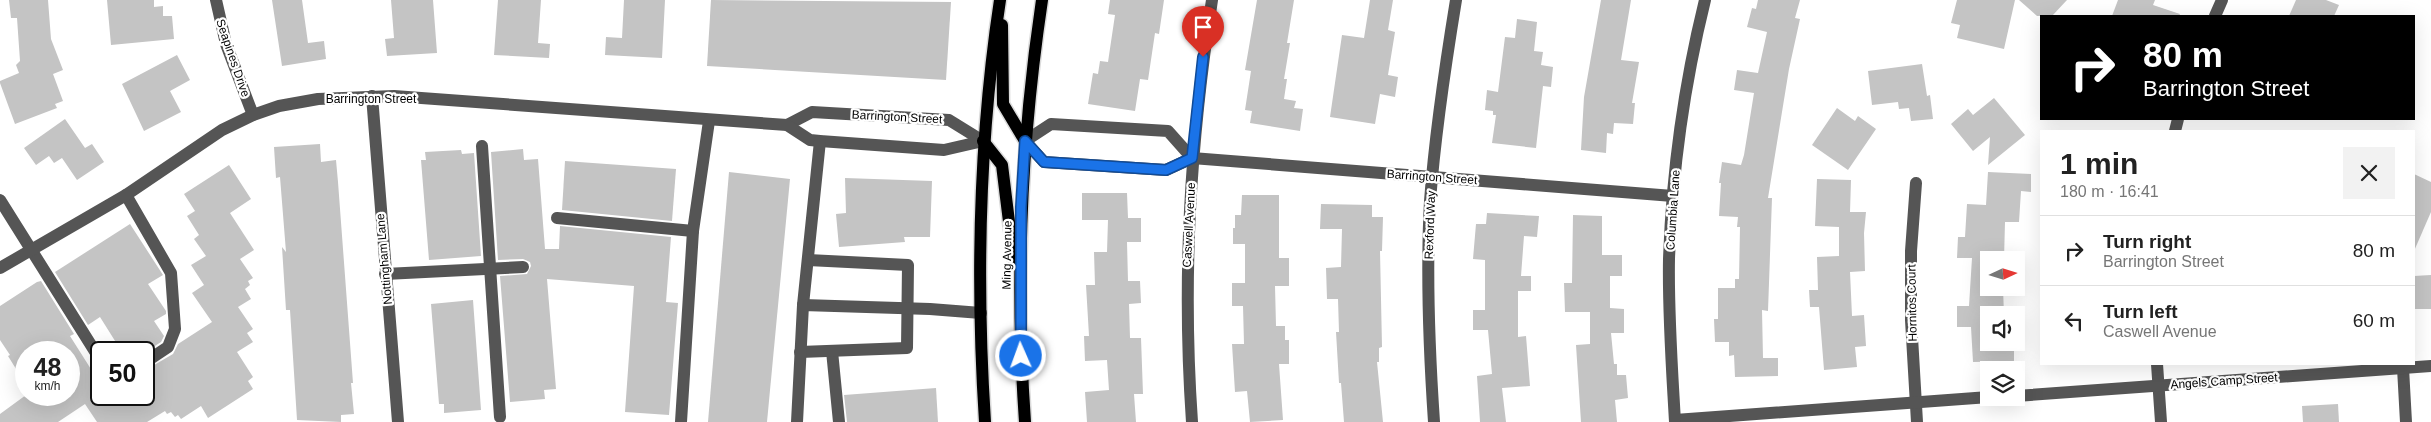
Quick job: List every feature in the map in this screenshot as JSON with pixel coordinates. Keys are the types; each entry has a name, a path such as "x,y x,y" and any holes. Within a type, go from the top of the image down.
{"main road":[{"path":"1001,0 1003,104 1025,141"},
{"name":"Ming Avenue","path":"986,422 981,313 983,141 991,59 1001,0"},
{"name":"Ming Avenue","path":"1025,422 1020,306 1025,141 1042,0"},
{"path":"983,141 1002,165 1020,306"}],"street":[{"name":"Seapines Drive","path":"216,0 226,44 253,115"},
{"name":"Caswell Avenue","path":"1192,422 1186,277 1192,158 1200,76 1212,0"},
{"name":"Rexford Way","path":"1434,422 1429,356 1428,279 1432,177 1440,99 1456,0"},
{"name":"Columbia Lane","path":"1675,421 1669,260 1673,196 1680,124 1704,0"},
{"path":"2215,15 2222,0"},
{"name":"Barrington Street","path":"0,268 126,195 222,130 253,115 279,106 318,99 372,96 787,125 812,112 949,120 983,141"},
{"name":"Nottingham Lane","path":"372,96 398,422"},
{"path":"681,422 693,231 709,121"},
{"path":"1025,141 1051,124 1168,131 1192,158"},
{"path":"787,125 810,140 820,141 944,150 983,141"},
{"path":"797,422 803,305 820,141"},
{"name":"Barrington Street","path":"1025,141 1044,162 1166,170 1192,158 1673,196"},
{"path":"482,146 500,417"},
{"name":"Hornitos Court","path":"1916,183 1911,251 1911,320 1917,422"},
{"path":"126,195 171,273 175,329 168,347 155,356"},
{"path":"0,200 29,250 90,344"},
{"path":"557,218 693,231"},
{"path":"800,352 907,348 908,265 808,260"},
{"path":"386,274 523,267"},
{"path":"803,305 907,308 981,313"},
{"path":"832,351 838,422"},
{"path":"2157,365 2161,422"},
{"name":"Angels Camp Street","path":"2025,395 2431,366"},
{"path":"2403,368 2406,422"},
{"path":"1675,421 1980,398"}],"building":[{"path":"9,0 48,0 51,39 63,70 53,74 63,101 55,104 57,108 15,124 0,83 0,81 19,73 16,65 20,61 17,18 11,18"},
{"path":"107,0 154,0 154,7 163,6 163,16 172,16 174,39 111,45"},
{"path":"272,0 302,0 308,43 324,41 326,59 282,66"},
{"path":"391,0 433,0 437,53 387,56 385,39 394,38"},
{"path":"498,0 541,0 538,43 550,44 549,58 494,55"},
{"path":"624,0 665,0 662,58 605,55 606,37 622,38"},
{"path":"711,0 951,2 946,80 707,66"},
{"path":"1110,0 1164,0 1159,34 1155,33 1148,80 1140,79 1135,111 1088,104 1093,73 1098,74 1100,61 1108,62 1115,15 1108,14"},
{"path":"1257,0 1294,0 1287,43 1290,43 1284,79 1287,79 1284,99 1296,101 1294,108 1303,109 1300,131 1250,123 1252,111 1245,110 1251,71 1245,70"},
{"path":"1370,0 1393,0 1388,30 1395,32 1388,75 1398,77 1395,97 1380,94 1375,124 1330,117 1342,35 1364,38"},
{"path":"1601,0 1631,0 1621,60 1639,62 1632,103 1635,103 1633,124 1614,123 1613,134 1607,133 1606,153 1581,150 1584,97"},
{"path":"1758,0 1800,0 1795,18 1800,19 1789,69 1768,198 1772,198 1768,311 1762,310 1763,358 1778,358 1778,376 1735,377 1734,355 1729,356 1729,342 1715,342 1714,319 1718,319 1718,288 1735,288 1735,279 1739,279 1740,227 1737,227 1738,217 1719,216 1721,183 1719,183 1722,162 1741,165 1744,155 1754,93 1734,90 1737,70 1758,73 1767,32 1747,27 1752,8 1756,9"},
{"path":"1957,0 2015,0 2004,49 1957,38 1960,25 1951,23"},
{"path":"2019,0 2067,0 2053,15 2037,16"},
{"path":"2118,0 2155,0 2153,5 2180,14 2180,15 2112,15"},
{"path":"2296,0 2326,0 2339,5 2334,15 2289,15"},
{"path":"1517,19 1537,22 1534,51 1543,52 1541,65 1553,67 1551,87 1543,86 1536,148 1492,143 1496,115 1493,115 1493,111 1485,110 1487,90 1498,92 1505,37 1515,38"},
{"path":"177,55 190,80 170,91 181,112 144,131 122,84"},
{"path":"1922,64 1927,96 1930,95 1933,119 1911,121 1909,108 1899,109 1898,102 1872,105 1868,71"},
{"path":"1994,98 2025,135 1988,165 1990,137 1973,151 1951,124 1968,109 1973,115"},
{"path":"1837,108 1855,121 1858,116 1876,129 1848,170 1812,145"},
{"path":"65,119 85,148 92,144 104,162 77,180 62,158 54,163 49,156 36,165 24,148"},
{"path":"320,144 321,162 336,160 338,182 354,414 341,415 341,422 297,420 290,310 286,310 282,247 286,252 280,177 276,178 274,147"},
{"path":"523,149 524,160 538,159 545,249 559,249 560,226 671,237 666,302 678,303 669,415 625,412 634,286 547,279 556,389 544,390 545,399 510,402 500,276 527,274 531,266 530,262 523,259 498,260 491,152"},
{"path":"461,150 462,154 474,153 481,256 429,260 421,160 426,160 425,152"},
{"path":"565,161 676,169 672,221 562,210"},
{"path":"229,165 251,199 230,213 254,250 240,259 253,278 248,281 250,285 245,289 251,299 238,307 253,329 247,333 253,342 237,352 253,377 248,381 253,389 208,418 201,406 181,419 178,415 175,417 171,412 167,414 165,411 147,422 97,422 85,404 58,422 0,422 0,414 15,403 15,406 80,406 80,352 90,368 90,406 155,406 155,365 173,354 178,344 212,322 192,293 204,285 191,265 206,256 194,239 199,235 187,216 195,211 184,194"},
{"path":"729,172 790,179 767,422 708,422"},
{"path":"1988,172 2031,174 2031,192 2021,191 2019,222 2005,222 2004,251 1980,251 1980,296 2003,296 2004,306 1980,306 1980,351 2014,351 2014,361 1973,362 1971,327 1957,327 1957,306 1969,306 1972,258 1957,258 1958,237 1965,237 1967,204 1986,205"},
{"path":"2415,174 2431,182 2431,212 2415,249"},
{"path":"845,178 932,181 930,237 904,237 905,242 839,247 836,214 846,213"},
{"path":"1817,179 1851,180 1850,212 1866,212 1864,233 1865,271 1850,272 1852,316 1864,315 1866,346 1855,347 1857,367 1824,370 1819,307 1810,307 1809,290 1818,290 1817,257 1839,256 1839,227 1815,226"},
{"path":"1082,193 1127,193 1128,218 1141,218 1141,242 1127,242 1128,281 1140,281 1141,303 1129,304 1130,338 1141,338 1143,394 1134,394 1136,422 1087,422 1085,392 1109,390 1107,360 1085,361 1084,336 1089,336 1086,285 1095,285 1094,252 1107,252 1108,220 1082,220"},
{"path":"1242,195 1279,195 1279,258 1289,258 1289,286 1275,286 1276,326 1285,326 1285,340 1289,340 1289,364 1279,364 1283,420 1250,422 1247,391 1235,392 1232,344 1244,344 1243,306 1232,306 1232,283 1245,283 1245,244 1233,244 1233,228 1235,228 1235,215 1241,215"},
{"path":"1321,204 1372,205 1372,217 1383,217 1382,251 1380,251 1382,347 1379,348 1379,362 1377,362 1383,422 1344,422 1341,383 1339,383 1336,332 1339,332 1338,299 1327,299 1326,268 1341,267 1342,229 1320,229"},
{"path":"1487,213 1539,216 1537,237 1524,236 1521,276 1531,276 1531,291 1518,291 1518,337 1526,336 1530,386 1502,388 1506,422 1480,422 1477,376 1492,374 1488,330 1473,330 1473,310 1485,310 1485,260 1473,259 1476,224 1486,224"},
{"path":"1573,215 1602,216 1602,255 1622,255 1622,276 1610,276 1610,308 1624,309 1624,333 1611,333 1614,364 1617,364 1617,375 1626,375 1628,398 1615,400 1617,422 1581,422 1576,345 1590,344 1590,312 1565,312 1564,283 1572,283"},
{"path":"130,224 163,275 148,284 166,311 166,314 154,321 164,336 161,342 155,346 155,341 115,341 100,317 88,325 55,272"},
{"path":"2431,275 2431,309 2415,309 2415,276"},
{"path":"41,281 74,334 70,336 73,341 15,341 15,367 8,356 10,355 0,340 0,306"},
{"path":"473,300 481,410 444,413 444,404 439,404 431,304"},
{"path":"936,388 938,422 847,422 844,395"},
{"path":"2338,404 2339,422 2303,422 2302,406"}],"route":[{"path":"1021,356 1021,207 1025,141 1044,162 1166,170 1192,158 1203,57"}]}
